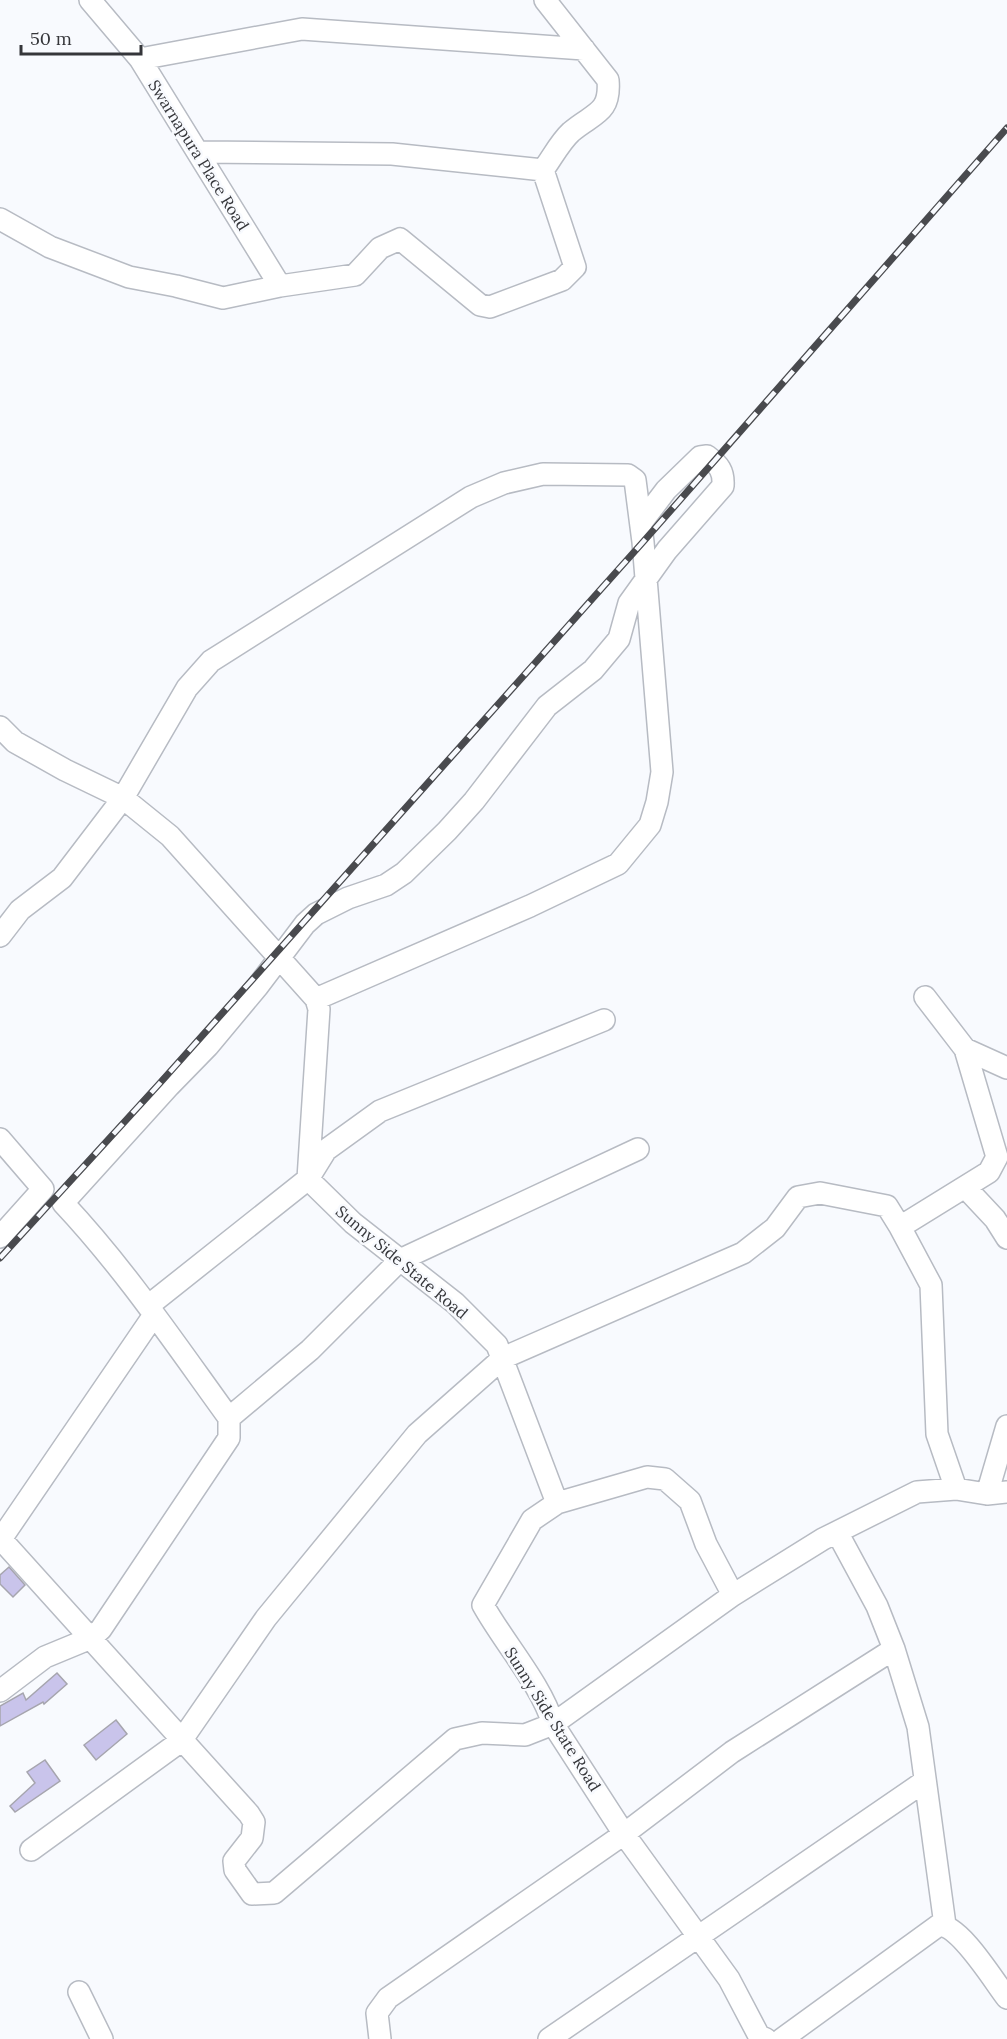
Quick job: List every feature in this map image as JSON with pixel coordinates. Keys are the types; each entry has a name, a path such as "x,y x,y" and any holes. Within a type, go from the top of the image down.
{"street":[{"name":"Swarnapura Place Road","path":"90,0 140,59 280,286"},
{"path":"543,170 569,134 602,109 610,96 608,80 545,0"},
{"path":"140,59 302,28 584,49"},
{"path":"198,152 392,154 543,170"},
{"path":"0,219 50,247 129,277 176,285 223,298 280,286 355,275 380,248 400,239 480,305 490,307 562,280 575,267 543,170"},
{"path":"0,1691 45,1657 91,1638 101,1629 229,1438 229,1418 151,1311 63,1203 208,1046 305,924 316,914 348,898 386,885 404,873 474,801 547,706 593,670 619,639 629,603 646,578 667,550 723,486 724,477 719,466 707,456 700,458 666,490 641,524"},
{"path":"0,936 20,910 62,878 123,798 187,688 211,661 471,497 504,483 543,474 628,475 635,480 641,524 662,772 650,825 618,864 530,906 316,999"},
{"path":"0,727 15,742 65,770 123,798 170,836 316,999 319,1010 308,1179"},
{"path":"900,1227 989,1172 997,1156 965,1049 925,997"},
{"path":"604,1020 380,1111 326,1150 308,1179 151,1311 0,1539 254,1822 252,1838 234,1861 235,1870 252,1894 274,1893 455,1739 482,1733 525,1735 554,1724 733,1595 837,1532 917,1492 956,1489 997,1493 1007,1426"},
{"path":"965,1049 1007,1068"},
{"path":"0,1139 43,1189 0,1237"},
{"path":"229,1418 310,1350 400,1260 638,1149"},
{"name":"Sunny Side State Road","path":"308,1179 353,1223 455,1303 497,1345 557,1503 532,1520 483,1605 548,1707 554,1724 624,1834 729,1979 759,2036 766,2039"},
{"path":"966,1187 1007,1238"},
{"path":"31,1850 181,1741 266,1618 417,1434 503,1358 743,1253 775,1228 798,1197 820,1193 887,1206 900,1227 931,1285 938,1434 956,1489"},
{"path":"557,1503 647,1477 665,1479 690,1501 706,1544 733,1595"},
{"path":"837,1532 877,1606 894,1649 918,1727 945,1925"},
{"path":"380,2039 377,2013 388,1998 624,1834 732,1752 894,1649"},
{"path":"549,2039 925,1781"},
{"path":"782,2039 939,1925 945,1925 960,1936 1007,1998"},
{"path":"79,1992 102,2039"}],"building":[{"path":"9,1567 25,1585 13,1597 0,1584 0,1575"},
{"path":"57,1673 67,1684 44,1704 43,1702 0,1726 0,1706 23,1693 26,1700"},
{"path":"116,1720 127,1734 96,1760 84,1745"},
{"path":"45,1760 60,1781 15,1812 10,1806 35,1783 27,1772"}],"railway":[{"path":"0,1258 160,1083 643,542 1007,128"}]}
